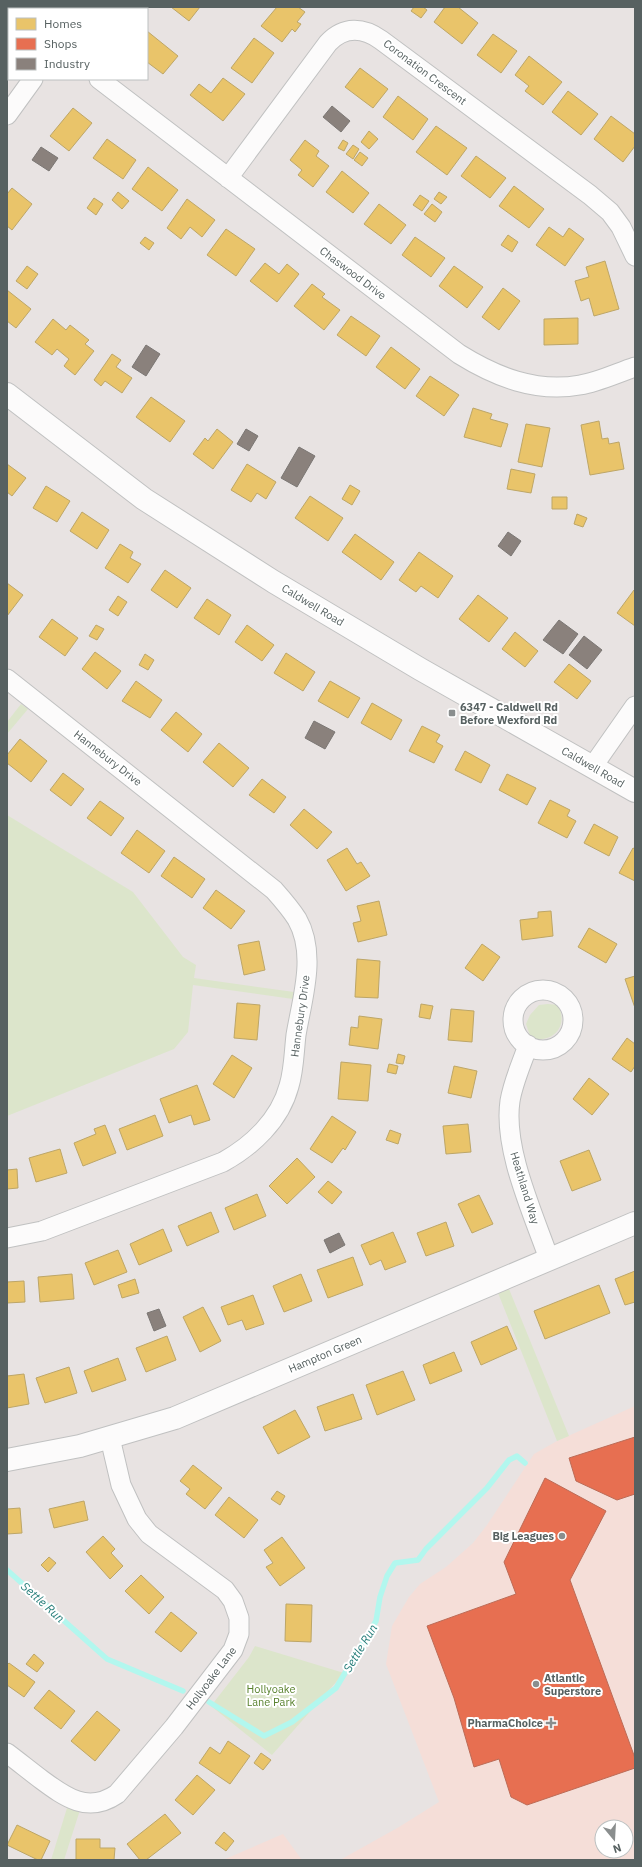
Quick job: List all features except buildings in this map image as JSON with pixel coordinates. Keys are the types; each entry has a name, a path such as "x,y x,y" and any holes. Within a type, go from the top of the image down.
{"street":[{"name":"Coronation Crescent","path":"228,178 328,43 333,38 345,31 359,30 374,35 590,195 610,212 621,227 635,256"},
{"path":"7,115 32,80"},
{"name":"Chaswood Drive","path":"100,80 459,354 476,365 497,375 532,386 556,387 581,385 635,367"},
{"name":"Caldwell Road","path":"7,394 144,499 274,582 420,669 635,791"},
{"name":"Hannebury Drive","path":"7,679 274,890 297,920 306,948 307,966 304,997 296,1035 290,1085 283,1102 272,1120 252,1142 223,1162 42,1231 7,1238"},
{"path":"592,766 635,706"},
{"name":"Heathland Way","path":"528,1045 510,1099 508,1120 517,1169 549,1259"},
{"name":"Hampton Green","path":"7,1460 80,1446 175,1418 635,1223"},
{"name":"Hollyoake Lane","path":"7,1753 70,1799 91,1802 112,1798 174,1727 229,1657 237,1641 239,1618 236,1606 231,1597 224,1590 149,1534 138,1519 121,1485 110,1438"}],"shaded area":[{"path":"635,1406 635,1860 340,1860 399,1827 439,1802 386,1664 392,1626 409,1597 420,1584 446,1567 473,1543 487,1525 534,1454 557,1441"},
{"path":"283,1834 302,1860 223,1860"}],"green space":[{"path":"21,704 28,709 7,734 7,722"},
{"path":"7,815 133,892 183,957 196,965 194,978 294,992 293,999 193,985 188,1032 174,1049 7,1116"},
{"path":"539,1005 558,1005 562,1020 559,1029 552,1036 547,1038 531,1039 526,1024 530,1015"},
{"path":"509,1289 569,1436 557,1441 498,1293"},
{"name":"Hollyoake Lane Park","path":"255,1646 344,1673 272,1755 211,1706 249,1657"},
{"path":"67,1808 80,1810 64,1860 51,1860"}],"waterway":[{"name":"Settle Run","path":"209,1702 264,1736 292,1722 336,1688 376,1621 380,1597 387,1576 395,1563 418,1560 426,1549 487,1488 509,1460 517,1456 525,1463"},
{"name":"Settle Run","path":"7,1570 107,1659 183,1691"}],"place":[{"name":"6347 - Caldwell Rd Before Wexford Rd","path":"452,713"},
{"name":"Big Leagues","path":"562,1536"},
{"name":"Atlantic Superstore","path":"536,1684"},
{"name":"PharmaChoice","path":"551,1723"}]}
